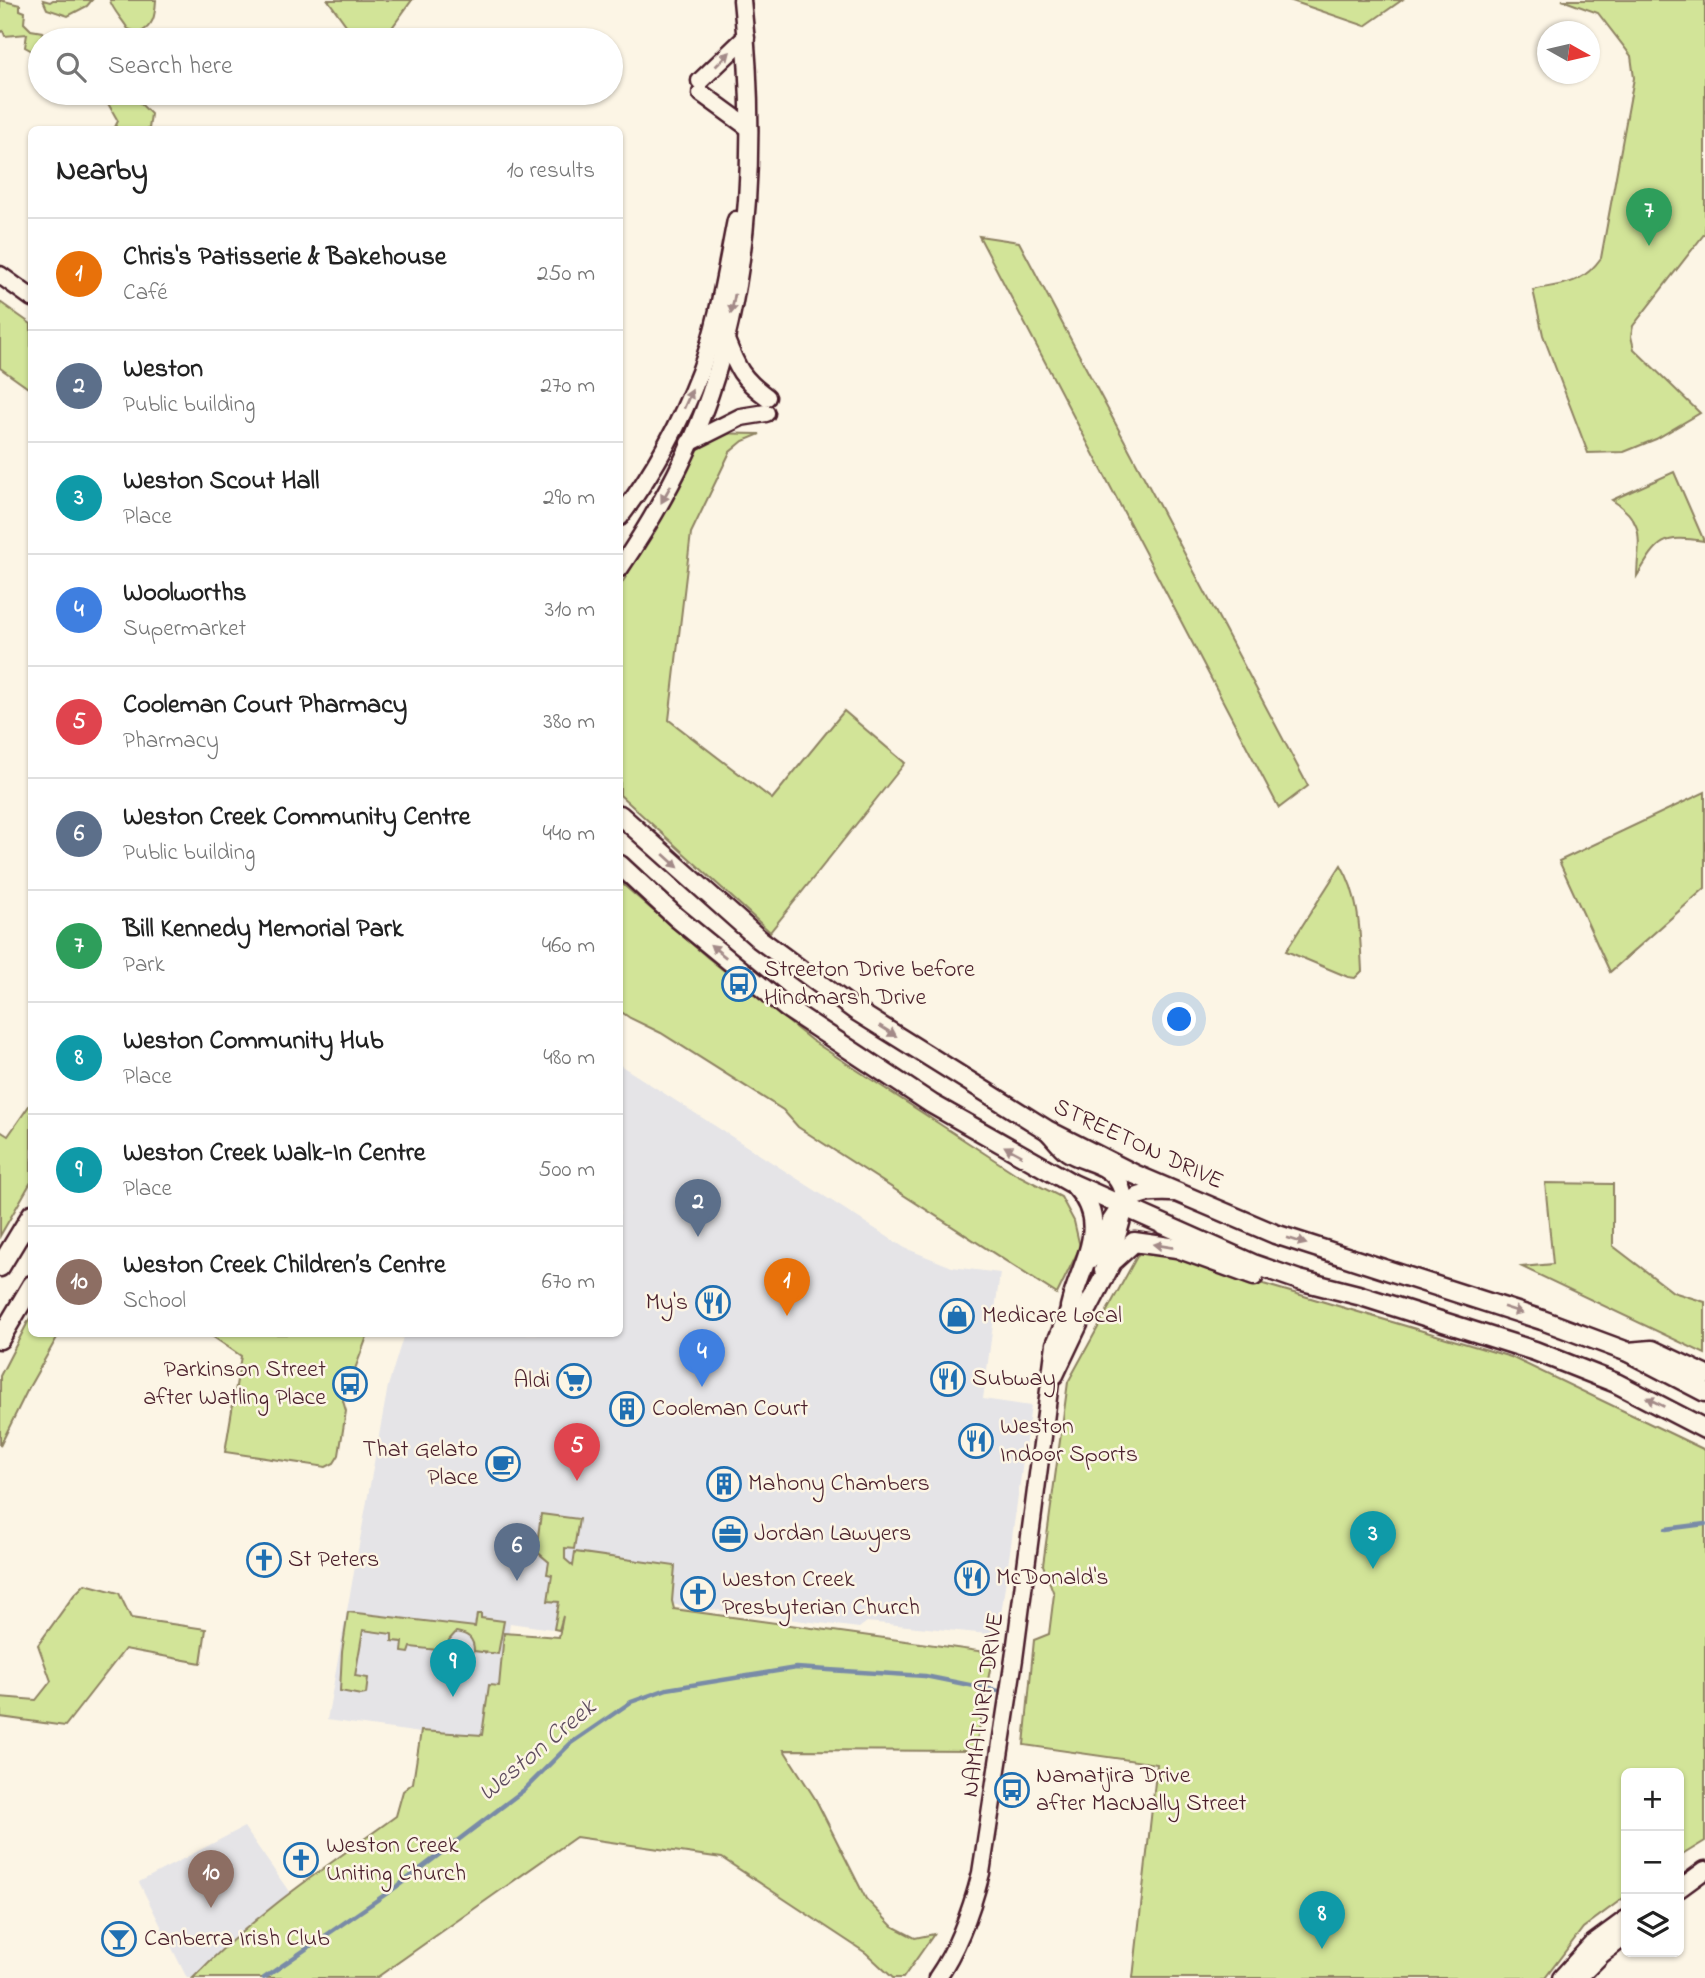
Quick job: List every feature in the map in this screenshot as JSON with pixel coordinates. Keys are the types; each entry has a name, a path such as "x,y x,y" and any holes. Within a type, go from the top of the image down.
{"main road":[{"path":"623,564 647,529 671,484 709,396 726,340 743,243 748,163 746,37 742,0"},
{"path":"746,37 701,87 749,128"},
{"path":"623,512 658,460 701,371 717,312 748,163"},
{"path":"0,275 28,295"},
{"path":"689,443 767,405 747,382 734,361 726,340"},
{"name":"STREETON DRIVE","path":"623,818 759,939 855,1010 1047,1130 1116,1166 1275,1234 1542,1320 1628,1352 1705,1392"},
{"path":"623,868 676,917 787,1008 932,1104 1073,1184 1208,1245 1299,1280 1358,1295 1535,1351 1616,1383 1701,1425"},
{"path":"1047,1130 1066,1151 1108,1170 1120,1184 1124,1196 1122,1207"},
{"path":"1073,1184 1087,1199 1093,1217 1090,1249 1075,1283 1079,1308"},
{"path":"1122,1207 1132,1198 1145,1194 1178,1193"},
{"name":"NAMATJIRA DRIVE","path":"937,1978 946,1965 975,1897 981,1872 1007,1712 1055,1345 1079,1308 1109,1222 1122,1207"},
{"path":"0,1267 28,1221"},
{"path":"1079,1308 1112,1262 1134,1242 1177,1248 1263,1279 1299,1280"},
{"path":"0,1339 28,1292"},
{"path":"1628,1352 1651,1350 1705,1376"},
{"path":"1684,1885 1705,1870"},
{"path":"1561,1978 1592,1944 1621,1923"},
{"path":"1578,1978 1621,1940"}],"shaded area":[{"name":"Cooleman Court","path":"623,1067 905,1248 952,1267 1000,1273 983,1399 1031,1406 998,1635 867,1622 859,1628 565,1591 559,1630 510,1623 493,1743 327,1720 388,1386 403,1337 623,1337"},
{"path":"244,1827 290,1893 235,1936 193,1978 187,1978 139,1882"}],"green space":[{"path":"0,0 20,5 20,10 25,12 24,23 29,28 28,49 25,47 27,34 5,36 3,31 0,32"},
{"path":"43,0 92,0 87,6 68,16 47,9"},
{"path":"110,0 156,0 153,20 146,28 127,28"},
{"path":"328,0 412,0 392,28 348,28"},
{"path":"1289,0 1402,0 1365,26"},
{"path":"1562,0 1705,0 1705,233 1633,326 1631,336 1634,349 1700,413 1656,439 1624,452 1588,453 1543,335 1533,290 1579,279 1601,258 1634,78 1631,56 1598,13"},
{"path":"109,105 142,105 151,114 149,126 116,126 118,121"},
{"path":"979,236 1019,242 1308,786 1279,808"},
{"path":"0,302 28,322 28,388 0,368"},
{"path":"703,433 760,434 743,441 730,452 691,533 669,720 772,799 844,711 905,763 770,932 623,798 623,581"},
{"path":"1674,472 1704,541 1678,539 1663,543 1651,554 1637,576 1639,542 1636,524 1623,508 1612,500"},
{"path":"1705,792 1705,888 1610,972 1559,861"},
{"path":"1341,865 1352,890 1358,916 1362,971 1355,978 1286,951"},
{"path":"623,885 707,957 811,1040 1016,1174 1061,1197 1074,1221 1080,1247 1057,1294 798,1127 783,1110 661,1033 623,1013"},
{"path":"28,1107 28,1187 0,1236 0,1131 8,1136"},
{"path":"1545,1183 1613,1184 1613,1246 1673,1292 1705,1302 1705,1354 1522,1267 1553,1264"},
{"path":"1141,1249 1179,1252 1260,1283 1511,1357 1705,1450 1705,1841 1684,1854 1684,1768 1621,1768 1621,1900 1583,1928 1545,1978 1133,1978 1157,1764 1024,1745 1034,1640 1049,1634 1054,1594 1043,1565 1068,1382"},
{"path":"28,1322 28,1337 57,1337 0,1446 0,1376"},
{"path":"213,1337 367,1337 355,1369 350,1371 343,1401 346,1411 339,1455 334,1463 326,1467 225,1452 241,1356"},
{"path":"541,1514 579,1519 574,1549 565,1548 565,1559 573,1566 575,1552 675,1566 672,1601 674,1609 993,1653 975,1751 784,1750 816,1800 866,1899 892,1926 915,1938 934,1934 903,1978 893,1978 866,1953 722,1858 576,1837 376,1978 193,1978 265,1913 396,1816 403,1791 413,1783 421,1731 482,1735 489,1685 499,1686 504,1633 559,1637 563,1616 559,1630 554,1629 559,1602 548,1601 552,1575 547,1574 549,1562 536,1551"},
{"path":"85,1584 119,1593 131,1618 206,1629 201,1663 125,1649 65,1726 1,1717 0,1697 36,1700 51,1681 38,1645"},
{"path":"348,1612 475,1627 477,1614 481,1614 481,1618 504,1621 498,1654 474,1651 470,1637 456,1632 449,1640 446,1651 411,1647 409,1653 402,1652 403,1642 392,1641 392,1634 363,1630 355,1676 368,1678 366,1694 361,1695 340,1691"}],"waterway":[{"name":"Weston Creek","path":"1666,1529 1705,1524"},
{"name":"Weston Creek","path":"264,1978 399,1885 524,1790 571,1743 631,1702 667,1689 796,1668 925,1676 1004,1692"}],"place":[{"name":"Bill Kennedy Memorial Park","path":"1649,246"},
{"name":"Streeton Drive before Hindmarsh Drive","path":"739,984"},
{"name":"Weston","path":"698,1237"},
{"name":"My's","path":"713,1303"},
{"name":"Chris's Patisserie & Bakehouse","path":"787,1316"},
{"name":"Medicare Local","path":"957,1316"},
{"name":"Subway","path":"948,1379"},
{"name":"Aldi","path":"574,1381"},
{"name":"Parkinson Street after Watling Place","path":"350,1384"},
{"name":"Woolworths","path":"702,1387"},
{"name":"Cooleman Court","path":"627,1409"},
{"name":"Weston Indoor Sports","path":"976,1441"},
{"name":"That Gelato Place","path":"503,1464"},
{"name":"Cooleman Court Pharmacy","path":"577,1481"},
{"name":"Mahony Chambers","path":"724,1484"},
{"name":"Jordan Lawyers","path":"730,1534"},
{"name":"St Peters","path":"264,1560"},
{"name":"Weston Scout Hall","path":"1373,1569"},
{"name":"McDonald's","path":"972,1578"},
{"name":"Weston Creek Community Centre","path":"517,1581"},
{"name":"Weston Creek Presbyterian Church","path":"698,1594"},
{"name":"Weston Creek Walk-In Centre","path":"453,1697"},
{"name":"Namatjira Drive after MacNally Street","path":"1012,1790"},
{"name":"Weston Creek Uniting Church","path":"301,1860"},
{"name":"Weston Creek Children’s Centre","path":"211,1908"},
{"name":"Canberra Irish Club","path":"119,1939"},
{"name":"Weston Community Hub","path":"1322,1949"}]}
